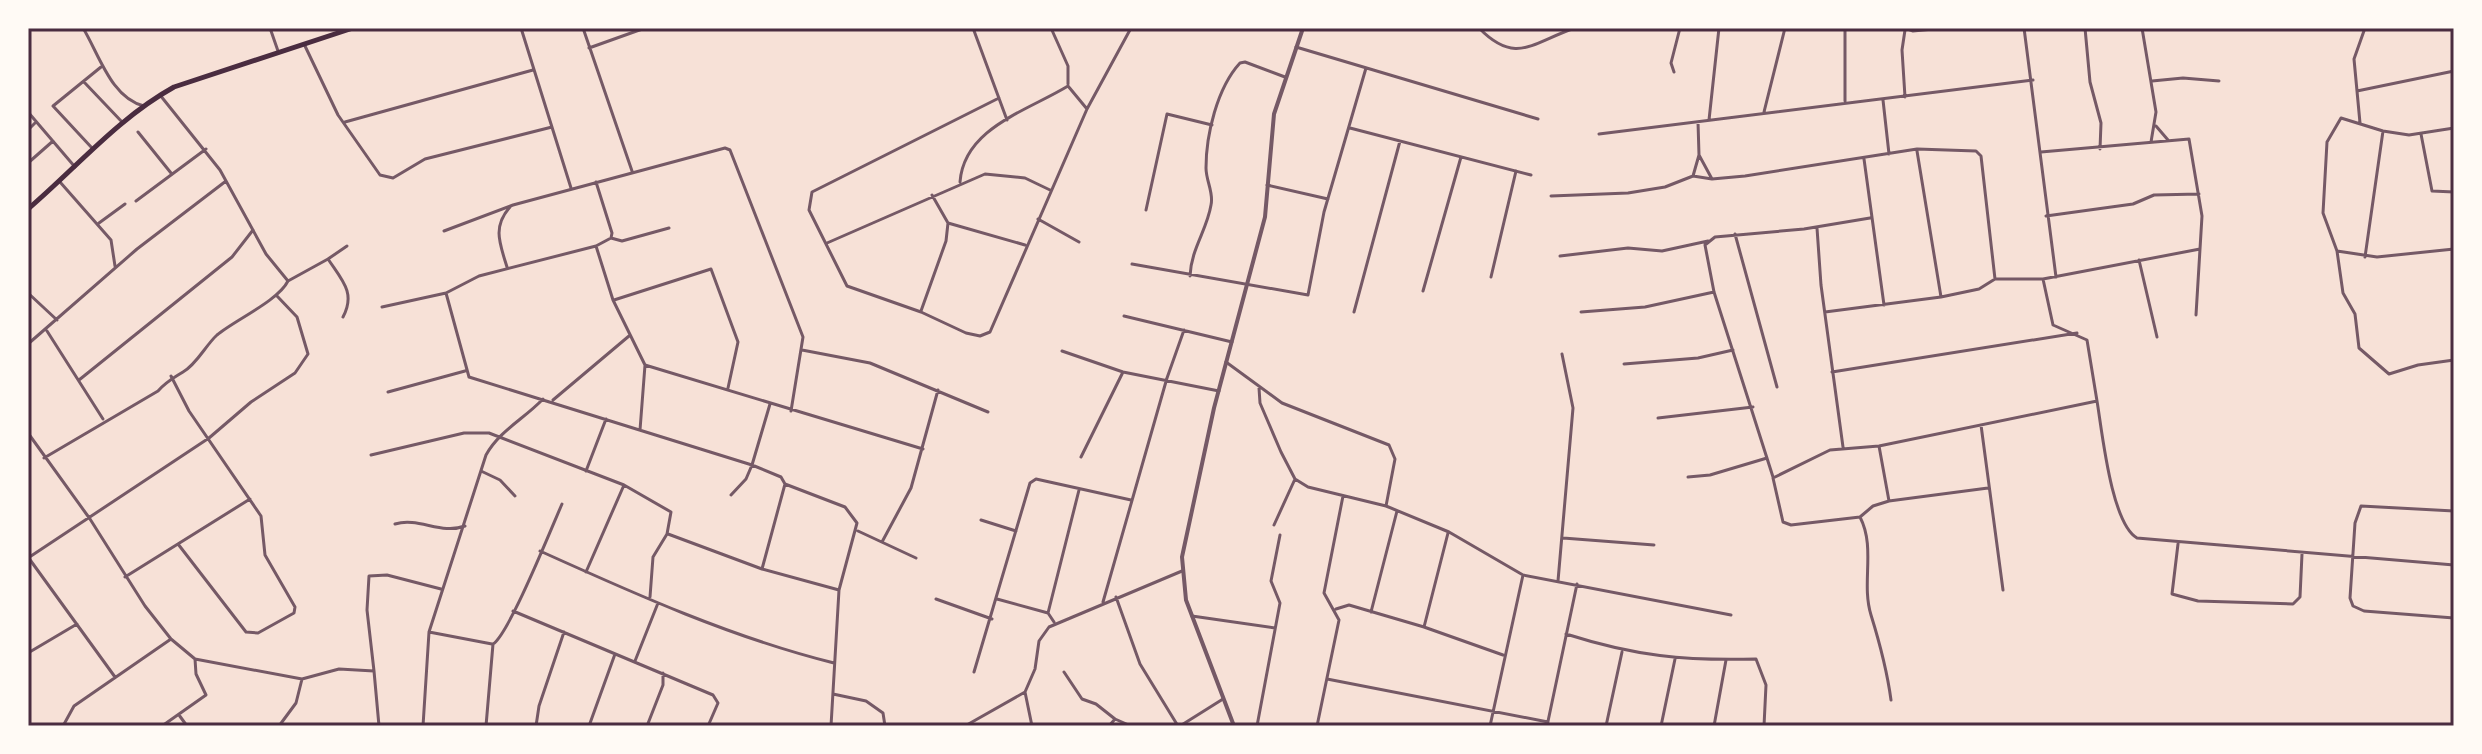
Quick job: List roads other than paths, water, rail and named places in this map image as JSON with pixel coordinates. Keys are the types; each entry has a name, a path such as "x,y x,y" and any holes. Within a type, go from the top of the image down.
{"main road":[{"path":"28,209 60,182 92,148 160,95 202,75 353,28"}],"street":[{"path":"83,28 101,67 130,102 144,106"},
{"path":"270,28 278,51"},
{"path":"521,28 572,189"},
{"path":"583,28 632,171"},
{"path":"589,48 645,28"},
{"path":"973,28 1007,120"},
{"path":"1051,28 1068,66 1068,86 1087,109"},
{"path":"999,98 812,192 809,210 847,286 921,312 966,333 985,336 990,332 1087,109 1131,28"},
{"path":"1234,726 1192,616 1182,571 1189,518 1265,217 1274,114 1303,28"},
{"path":"1479,28 1494,43 1510,51 1575,28"},
{"path":"1674,72 1671,63 1680,28"},
{"path":"1709,120 1719,28"},
{"path":"1764,112 1785,28"},
{"path":"1845,28 1845,101"},
{"path":"1905,97 1902,50 1905,29 1943,28"},
{"path":"2024,28 2056,277"},
{"path":"2085,28 2090,82 2101,123 2100,149"},
{"path":"2142,28 2152,81 2156,126 2151,142"},
{"path":"2360,123 2354,59 2365,28"},
{"path":"304,42 331,104 375,171 393,178 438,155 552,127"},
{"path":"1296,47 1538,119"},
{"path":"1190,276 1194,246 1212,198 1206,170 1212,125 1228,78 1240,63 1253,63 1285,77"},
{"path":"92,148 53,109 101,67"},
{"path":"1132,264 1308,295 1328,199 1366,68"},
{"path":"345,122 533,70"},
{"path":"2357,91 2454,71"},
{"path":"2152,81 2183,78 2219,81"},
{"path":"1599,134 2033,80"},
{"path":"83,81 123,123"},
{"path":"960,182 962,164 969,149 1007,120 1068,86"},
{"path":"160,95 206,149 266,254 288,281"},
{"path":"1883,100 1889,154"},
{"path":"28,112 75,167"},
{"path":"1146,210 1167,114 1212,125"},
{"path":"2454,128 2421,134 2383,131 2341,118 2327,142 2323,213 2337,251 2343,293 2355,314 2357,345 2386,373 2454,360"},
{"path":"28,130 36,122"},
{"path":"1693,176 1699,155 1698,122"},
{"path":"2156,126 2168,140"},
{"path":"1350,128 1531,175"},
{"path":"2365,257 2383,131"},
{"path":"138,132 172,174"},
{"path":"2421,134 2432,191 2438,194 2454,192"},
{"path":"2041,152 2189,139 2202,216 2196,315"},
{"path":"28,163 53,141"},
{"path":"1354,312 1400,141"},
{"path":"444,231 513,205 632,171 725,148 733,152 800,325 802,350 791,411"},
{"path":"136,201 206,149"},
{"path":"1917,149 1941,297"},
{"path":"1551,196 1638,191 1693,176 1712,179 1917,149 1979,153 1995,279"},
{"path":"1699,155 1712,179"},
{"path":"1423,291 1461,157"},
{"path":"1864,159 1870,218 1885,306"},
{"path":"1491,277 1516,171"},
{"path":"827,243 960,182 1001,174 1025,178 1050,190"},
{"path":"28,344 47,331 115,268 226,181"},
{"path":"60,182 111,240 115,268"},
{"path":"596,182 611,238"},
{"path":"1267,185 1328,199"},
{"path":"2046,216 2133,204 2154,195 2199,194"},
{"path":"921,312 946,241 948,223 932,195"},
{"path":"99,223 125,204"},
{"path":"507,268 498,228 501,217 513,205"},
{"path":"1560,256 1628,248 1662,251 1693,241 1708,241 1735,234 1817,227 1870,218"},
{"path":"1038,219 1079,242"},
{"path":"948,223 1026,246"},
{"path":"1817,227 1843,447"},
{"path":"382,307 446,293 479,276 596,246 611,238 622,241 669,228"},
{"path":"79,380 232,257 253,230"},
{"path":"1735,234 1777,387"},
{"path":"1708,241 1704,249 1714,292 1753,407 1783,522 1791,525 1860,517 1873,506 1889,501 1988,488"},
{"path":"44,458 103,420 158,391 171,376 184,372 205,353 214,338 276,295 288,281 347,246"},
{"path":"596,246 613,300 645,365 640,430"},
{"path":"1825,312 1941,297 1979,289 1995,279 2043,279 2200,249"},
{"path":"2337,251 2365,257 2454,249"},
{"path":"328,259 349,290 348,307 343,317"},
{"path":"2139,260 2157,337"},
{"path":"613,300 711,269 738,342 728,388"},
{"path":"2043,279 2053,325 2087,340 2110,483 2129,531 2146,541 2454,565"},
{"path":"1581,312 1645,307 1714,292"},
{"path":"28,293 57,320"},
{"path":"446,293 465,371 474,380 552,401 752,465 781,477 785,484 845,507 855,517 858,531 839,590 831,726"},
{"path":"115,677 28,558 209,438 251,402 295,373 307,358 297,317 276,295"},
{"path":"1124,316 1232,342"},
{"path":"1103,602 1167,378 1184,330"},
{"path":"47,331 103,420"},
{"path":"1832,372 1978,352 2077,333"},
{"path":"552,401 629,336"},
{"path":"802,350 870,363 988,412"},
{"path":"1624,364 1655,358 1698,358 1733,350"},
{"path":"1062,351 1123,372 1167,378 1219,391"},
{"path":"1558,581 1573,408 1562,354"},
{"path":"1226,362 1282,403 1389,445 1395,459 1386,506"},
{"path":"645,365 923,449"},
{"path":"388,392 465,371"},
{"path":"1081,457 1123,372"},
{"path":"171,376 186,407 264,521 265,555 295,607 289,618 258,633 246,632 178,544"},
{"path":"1259,388 1266,418 1295,479 1317,491 1386,506 1449,532 1523,575 1731,615"},
{"path":"882,542 911,488 938,390"},
{"path":"423,726 429,632 441,589 466,526 481,471 496,436 523,420 543,399"},
{"path":"1773,478 1843,447 1879,446 2097,401"},
{"path":"731,495 746,479 752,465 770,404"},
{"path":"1658,418 1753,407"},
{"path":"586,471 606,419"},
{"path":"1981,425 2003,590"},
{"path":"28,433 90,519 125,577 171,639 195,659 302,679 339,669 374,671"},
{"path":"371,455 464,433 496,436 624,485 671,512 667,534 653,557 650,597"},
{"path":"1879,446 1889,501"},
{"path":"1688,477 1710,475 1767,458"},
{"path":"481,471 500,480 515,496"},
{"path":"974,672 1030,483 1036,479 1131,500"},
{"path":"1274,525 1295,479"},
{"path":"762,569 785,484"},
{"path":"586,572 624,485"},
{"path":"1054,624 1048,613 1079,490"},
{"path":"1317,726 1330,648 1338,631 1336,609 1324,593 1343,496"},
{"path":"125,577 250,499"},
{"path":"486,726 493,644 513,611 562,504"},
{"path":"2454,511 2361,506 2357,515 2350,598 2358,609 2454,618"},
{"path":"1371,612 1397,511"},
{"path":"1860,517 1868,541 1871,616 1888,669 1891,700"},
{"path":"981,520 1016,531"},
{"path":"395,524 414,522 450,531 466,526"},
{"path":"858,531 916,558"},
{"path":"1424,627 1449,532"},
{"path":"667,534 762,569 839,590"},
{"path":"1257,726 1280,603 1271,581 1280,535"},
{"path":"1563,538 1654,545"},
{"path":"2178,544 2172,594 2198,601 2293,604 2300,597 2302,554"},
{"path":"540,551 658,603 782,650 834,663"},
{"path":"1032,726 1025,692 1035,669 1039,641 1054,624 1182,571"},
{"path":"379,726 367,610 369,576 387,575 441,589"},
{"path":"1490,726 1503,655 1523,575"},
{"path":"1327,679 1492,708 1547,724 1577,584"},
{"path":"1116,597 1140,664 1179,726 1223,699"},
{"path":"936,599 992,619"},
{"path":"997,599 1048,613"},
{"path":"635,661 658,603"},
{"path":"1336,609 1349,605 1503,655"},
{"path":"513,611 716,697 718,703 708,726"},
{"path":"1192,616 1275,628"},
{"path":"28,653 77,624"},
{"path":"429,632 493,644"},
{"path":"536,726 539,706 564,632"},
{"path":"1566,634 1622,652 1675,659 1756,659 1766,685 1764,726"},
{"path":"63,726 74,706 171,639"},
{"path":"1606,726 1622,652"},
{"path":"589,726 615,654"},
{"path":"162,726 206,695 196,674 195,659"},
{"path":"1661,726 1675,659"},
{"path":"1714,726 1726,660"},
{"path":"1064,672 1082,699 1131,726"},
{"path":"647,726 663,685 663,673"},
{"path":"279,726 296,703 302,679"},
{"path":"965,726 1025,692"},
{"path":"833,694 872,704 883,713 885,726"},
{"path":"179,715 187,726"},
{"path":"1109,726 1115,719"}]}
